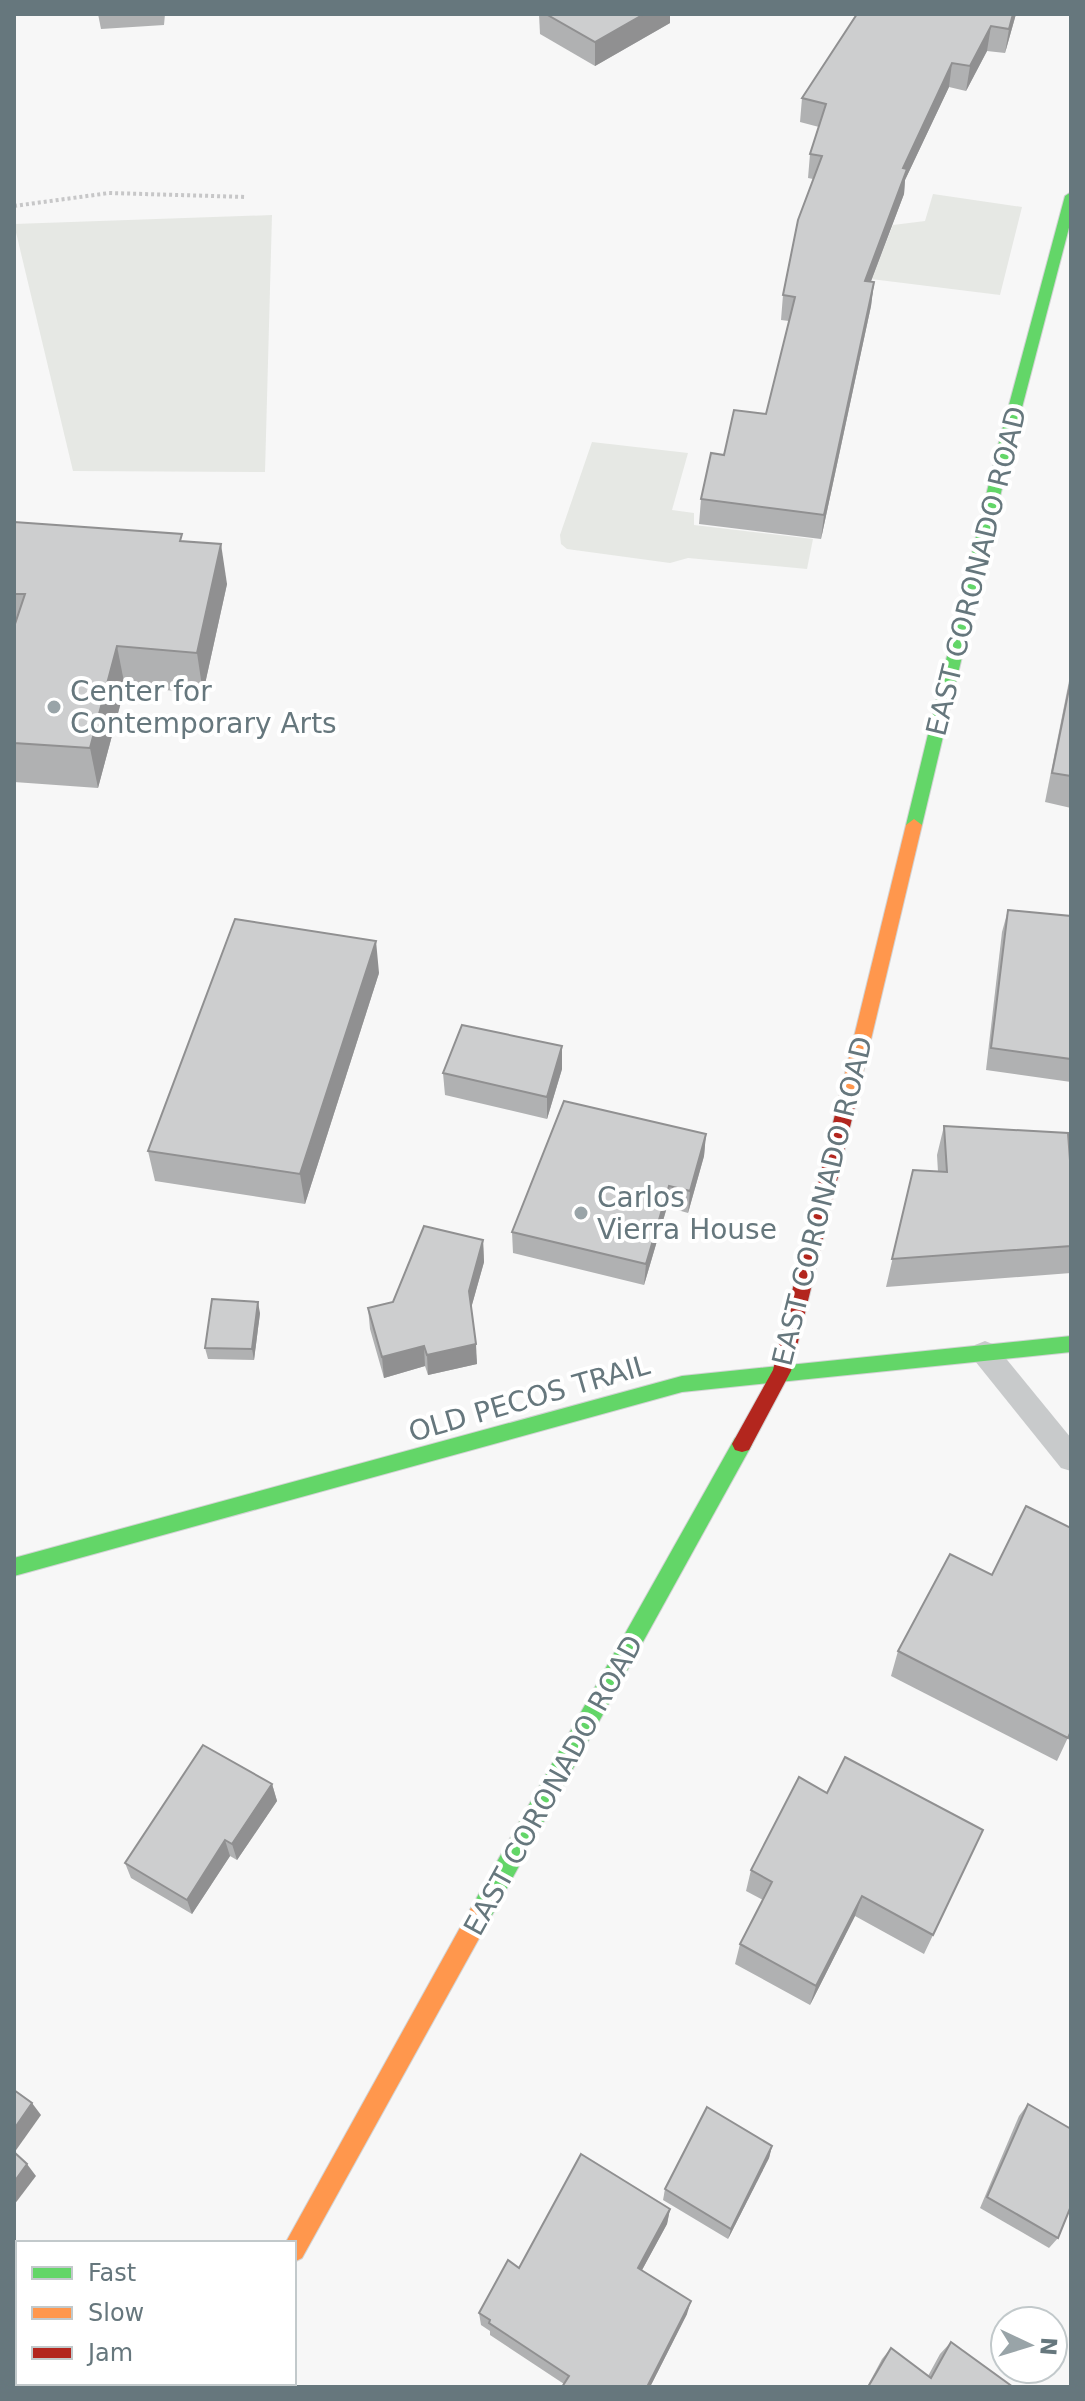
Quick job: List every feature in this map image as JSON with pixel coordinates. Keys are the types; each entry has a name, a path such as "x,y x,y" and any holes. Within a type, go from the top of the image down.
{"street":[{"name":"EAST CORONADO ROAD","path":"296,2246 782,1371 1006,442 1071,196"},
{"name":"OLD PECOS TRAIL","path":"14,1567 682,1384 782,1371 1071,1344"}],"lane":[{"path":"985,1353 1071,1459"}],"path":[{"path":"14,206 109,193 247,197"}],"shaded area":[{"path":"933,194 1022,207 1000,295 871,279 893,225 925,221"},
{"path":"272,215 265,472 73,471 14,224"},
{"path":"592,442 688,453 672,510 694,513 694,525 813,539 807,569 688,558 670,563 567,549 561,544 560,535"}],"building":[{"path":"546,14 644,14 595,42"},
{"path":"857,14 1013,14 1009,29 991,26 970,66 952,63 903,168 907,169 865,281 874,282 824,515 701,499 711,453 724,455 734,410 766,414 795,297 783,295 798,220 822,156 810,154 826,104 802,98"},
{"path":"14,522 182,534 180,541 221,544 197,653 117,646 90,748 14,743 14,627 25,594 14,594"},
{"path":"1071,679 1071,776 1052,773"},
{"path":"1008,910 1071,916 1071,1059 991,1048"},
{"path":"235,919 376,941 300,1174 148,1151"},
{"path":"462,1025 562,1046 547,1097 443,1073"},
{"path":"564,1101 706,1134 690,1191 669,1186 646,1264 512,1232"},
{"path":"944,1126 1068,1133 1071,1246 892,1259 913,1170 947,1172"},
{"path":"424,1226 483,1240 469,1291 476,1344 427,1355 424,1346 382,1357 368,1308 393,1302"},
{"path":"212,1299 258,1302 252,1349 205,1348"},
{"path":"1026,1506 1071,1528 1071,1731 1068,1738 898,1651 950,1554 992,1575"},
{"path":"203,1745 272,1784 232,1844 225,1840 187,1900 125,1863"},
{"path":"845,1757 983,1830 933,1935 862,1896 816,1986 740,1944 772,1882 751,1870 799,1777 827,1793"},
{"path":"14,2090 32,2103 14,2129"},
{"path":"1028,2104 1071,2129 1071,2206 1058,2238 987,2197"},
{"path":"707,2107 772,2146 731,2229 665,2189"},
{"path":"14,2152 27,2164 14,2182"},
{"path":"581,2154 670,2209 638,2268 691,2301 647,2387 562,2387 569,2376 489,2323 490,2320 479,2313 508,2260 519,2268"},
{"path":"951,2342 989,2370 989,2385 1013,2387 868,2387 891,2348 931,2378"}],"traffic: fast":[{"path":"914,825 1006,442 1071,196"},
{"path":"14,1567 682,1384 1071,1344"},
{"path":"479,1916 742,1444"}],"traffic: slow":[{"path":"848,1098 914,825"},
{"path":"296,2246 479,1916"}],"traffic: jam":[{"path":"742,1444 782,1371 848,1098"}],"place":[{"name":"Center for Contemporary Arts","path":"54,707"},
{"name":"Carlos Vierra House","path":"581,1213"}]}
